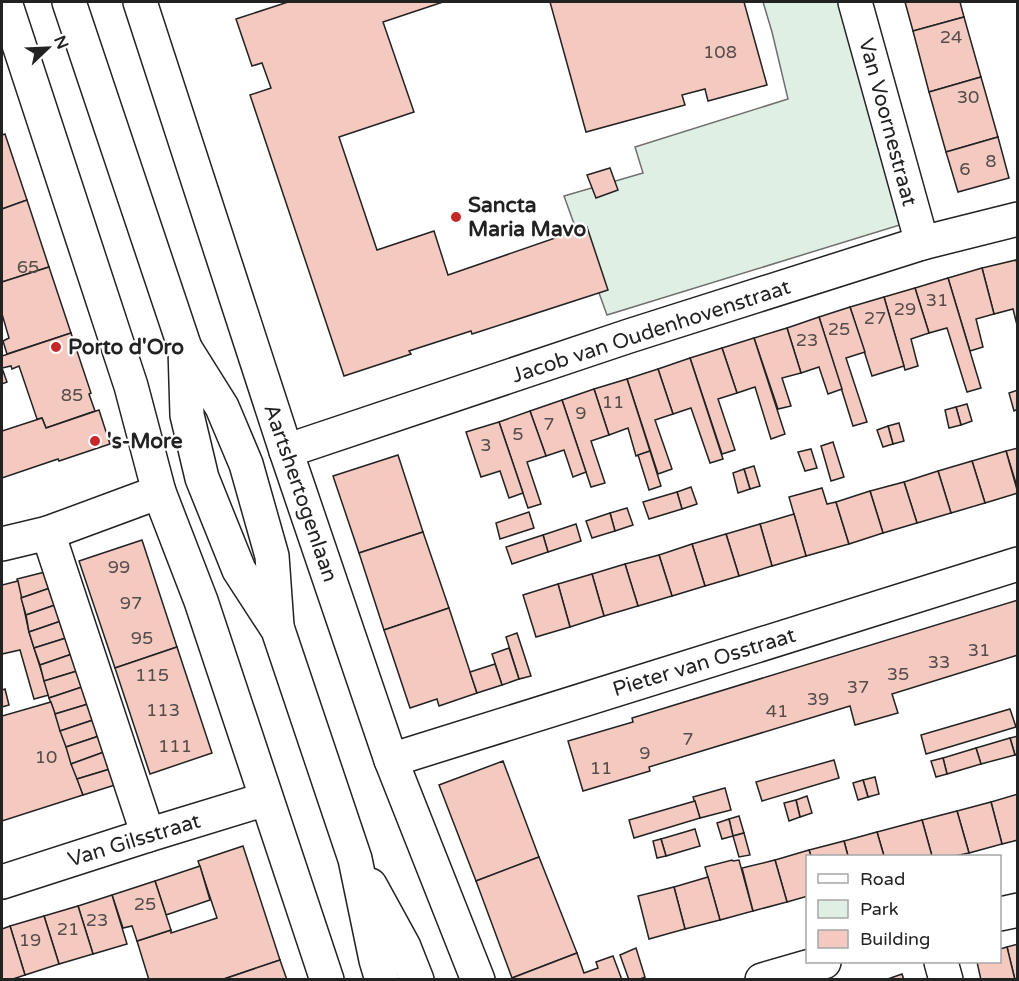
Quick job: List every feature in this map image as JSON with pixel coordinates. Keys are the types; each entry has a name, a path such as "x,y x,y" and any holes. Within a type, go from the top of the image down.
{"street":[{"path":"5,2 131,386 159,492 201,601 327,980"},
{"name":"Aartshertogenlaan","path":"69,2 185,348 222,407 246,464 272,556 278,630 355,859 382,980"},
{"name":"Aartshertogenlaan","path":"140,2 286,451 391,760 478,980"},
{"name":"Van Voornestraat","path":"855,2 922,243"},
{"name":"Jacob van Oudenhovenstraat","path":"286,451 629,336 922,243 1017,219"},
{"name":"Aartshertogenlaan","path":"185,348 187,415 202,478 239,570 278,630"},
{"path":"2,544 48,533 159,492"},
{"path":"48,533 148,835"},
{"name":"Pieter van Osstraat","path":"391,760 1017,564"},
{"name":"Van Gilsstraat","path":"2,882 266,799"},
{"name":"Aartshertogenlaan","path":"355,859 404,946 417,980"},
{"path":"1001,914 1017,910"},
{"path":"762,980 821,963"},
{"path":"941,963 946,980"}],"green space":[{"path":"763,2 841,2 903,224 607,315 564,196 643,173 635,147 788,99"}],"building":[{"path":"288,2 443,2 383,22 414,112 339,137 377,250 434,231 448,275 587,227 608,290 472,334 471,331 409,351 411,354 344,376 250,95 271,88 262,63 252,66 236,19"},
{"path":"550,2 744,2 767,85 708,101 705,89 682,95 685,105 586,132"},
{"path":"905,2 960,2 964,17 913,31"},
{"path":"964,17 981,77 929,92 913,31"},
{"path":"981,77 998,137 946,152 929,92"},
{"path":"5,134 27,200 2,209 2,135"},
{"path":"998,137 1009,178 958,192 946,152"},
{"path":"610,168 618,190 596,198 587,175"},
{"path":"27,200 49,267 2,282 2,209"},
{"path":"1016,260 1018,329 1013,309 994,314 982,268"},
{"path":"49,267 71,333 7,354 3,341 9,338 2,314 2,282"},
{"path":"982,268 994,314 976,319 983,347 970,351 948,278"},
{"path":"948,278 981,388 967,392 947,328 929,333 915,288"},
{"path":"915,288 929,333 911,339 918,366 905,370 884,297"},
{"path":"884,297 904,366 872,376 850,307"},
{"path":"850,307 865,352 846,358 867,422 853,426 819,317"},
{"path":"819,317 842,389 828,394 819,367 801,373 787,328"},
{"path":"787,328 801,373 782,378 791,406 778,409 754,338"},
{"path":"71,333 95,411 46,428 42,418 37,419 19,366 12,369 11,366 2,368 2,356"},
{"path":"754,338 785,434 771,439 755,387 737,393 722,348"},
{"path":"722,348 737,393 718,399 735,450 722,454 690,358"},
{"path":"690,358 723,459 710,463 691,408 673,414 658,369"},
{"path":"2,368 7,382 2,384"},
{"path":"658,369 673,414 655,420 672,469 658,474 627,379"},
{"path":"627,379 650,451 636,456 628,428 609,435 594,389"},
{"path":"594,389 609,435 591,441 605,483 591,487 562,400"},
{"path":"1018,390 1018,409 1014,411 1009,393"},
{"path":"562,400 586,472 573,477 564,450 546,456 530,411"},
{"path":"967,404 972,421 961,425 956,407"},
{"path":"956,407 961,425 949,428 945,410"},
{"path":"99,410 110,444 2,478 2,431 42,418 46,428"},
{"path":"530,411 546,456 527,462 541,504 528,508 499,422"},
{"path":"499,422 523,493 509,498 500,471 481,477 466,432"},
{"path":"899,423 904,441 893,444 888,426"},
{"path":"888,426 893,444 883,447 877,430"},
{"path":"833,442 844,477 831,481 821,446"},
{"path":"1018,448 1018,490 1006,451"},
{"path":"811,449 817,468 805,471 798,452"},
{"path":"650,451 661,486 649,490 638,455"},
{"path":"1006,451 1018,493 985,503 972,461"},
{"path":"398,455 423,532 359,553 333,476"},
{"path":"972,461 985,503 951,513 938,471"},
{"path":"754,466 760,486 750,489 744,469"},
{"path":"744,469 750,489 738,493 733,473"},
{"path":"938,471 951,513 917,523 904,482"},
{"path":"904,482 917,523 883,533 870,491"},
{"path":"691,487 697,504 682,509 677,492"},
{"path":"822,488 827,504 836,502 849,544 806,556 789,497"},
{"path":"870,491 883,533 849,544 836,502"},
{"path":"677,492 682,509 649,519 643,502"},
{"path":"627,508 633,525 615,531 610,513"},
{"path":"529,512 534,528 500,539 496,523"},
{"path":"610,513 615,531 592,538 586,521"},
{"path":"794,514 806,556 772,566 760,524"},
{"path":"576,524 581,541 548,552 543,535"},
{"path":"760,524 772,566 739,576 726,534"},
{"path":"423,532 449,608 384,630 359,553"},
{"path":"726,534 739,576 705,586 692,544"},
{"path":"543,535 548,552 512,564 506,547"},
{"path":"142,540 177,647 115,668 79,561"},
{"path":"692,544 705,586 672,596 659,555"},
{"path":"659,555 672,596 638,606 625,564"},
{"path":"625,564 638,606 604,616 592,574"},
{"path":"45,572 50,588 21,598 17,579"},
{"path":"592,574 604,616 570,627 558,584"},
{"path":"18,581 29,632 49,695 34,699 20,650 2,654 2,585"},
{"path":"558,584 570,627 536,637 523,595"},
{"path":"50,588 55,605 26,615 21,598"},
{"path":"1018,600 1018,655 892,694 898,713 855,725 850,706 649,767 650,771 583,791 568,741 633,722 632,718"},
{"path":"55,605 61,621 29,632 26,615"},
{"path":"449,608 477,693 439,706 437,699 410,708 384,630"},
{"path":"61,621 66,638 34,648 29,632"},
{"path":"517,633 531,676 519,679 506,637"},
{"path":"66,638 72,654 40,665 34,648"},
{"path":"177,647 212,753 150,774 115,668"},
{"path":"509,648 519,679 502,685 492,654"},
{"path":"72,654 77,671 44,681 40,665"},
{"path":"495,664 502,685 477,693 470,672"},
{"path":"77,671 82,687 49,698 44,681"},
{"path":"82,687 88,704 55,714 49,698"},
{"path":"5,689 9,705 2,707 2,690"},
{"path":"51,702 83,795 2,821 2,716"},
{"path":"88,704 93,720 60,731 55,714"},
{"path":"1010,709 1016,727 926,754 921,735"},
{"path":"93,720 99,736 66,747 60,731"},
{"path":"99,736 104,752 71,764 66,747"},
{"path":"1018,736 1018,754 1015,755 1010,738"},
{"path":"1010,738 1015,755 981,764 976,748"},
{"path":"976,748 981,764 947,774 943,758"},
{"path":"104,752 110,769 77,779 71,764"},
{"path":"943,758 947,774 936,777 931,761"},
{"path":"834,760 839,778 762,801 756,782"},
{"path":"503,761 539,857 476,881 439,785"},
{"path":"110,769 115,785 83,795 77,779"},
{"path":"875,777 879,794 868,797 863,780"},
{"path":"863,780 868,797 858,800 853,783"},
{"path":"725,788 731,810 700,818 693,797"},
{"path":"1018,794 1018,840 1002,844 991,802"},
{"path":"807,796 812,813 800,817 796,800"},
{"path":"796,800 800,817 789,821 784,803"},
{"path":"695,801 700,818 634,838 629,820"},
{"path":"991,802 1002,844 969,853 957,811"},
{"path":"957,811 969,853 932,855 922,820"},
{"path":"739,816 744,833 733,836 729,819"},
{"path":"729,819 733,836 722,839 717,823"},
{"path":"922,820 932,855 884,855 877,832"},
{"path":"695,829 700,846 666,856 661,839"},
{"path":"877,832 884,855 848,855 844,841"},
{"path":"744,833 750,855 739,857 733,836"},
{"path":"661,839 666,856 657,858 653,841"},
{"path":"844,841 848,855 811,855 809,850"},
{"path":"243,846 280,960 221,980 149,980 137,941 217,918 198,861"},
{"path":"809,850 811,855 806,855 806,897 787,902 775,860"},
{"path":"539,857 577,953 512,978 476,881"},
{"path":"739,860 753,911 720,920 705,867"},
{"path":"775,860 787,902 753,911 742,868"},
{"path":"200,866 210,900 166,915 155,881"},
{"path":"708,877 720,920 685,929 674,887"},
{"path":"155,881 171,930 137,941 132,926 123,928 112,895"},
{"path":"674,887 685,929 649,939 638,896"},
{"path":"112,895 127,944 93,954 78,906"},
{"path":"78,906 93,954 59,964 44,916"},
{"path":"44,916 59,964 25,975 10,926"},
{"path":"10,926 25,975 2,980 2,929"},
{"path":"1018,944 1018,980 1015,980 1007,947"},
{"path":"1007,947 1015,980 981,980 977,963 1001,963 1001,949"},
{"path":"636,948 645,977 629,980 620,955"},
{"path":"577,953 584,973 598,968 596,962 613,956 622,980 513,980 512,978"},
{"path":"280,960 287,980 221,980"},
{"path":"902,974 904,980 885,980"}],"place":[{"name":"Sancta Maria Mavo","path":"456,217"},
{"name":"Porto d'Oro","path":"56,347"},
{"name":"'s-More","path":"95,441"}]}
